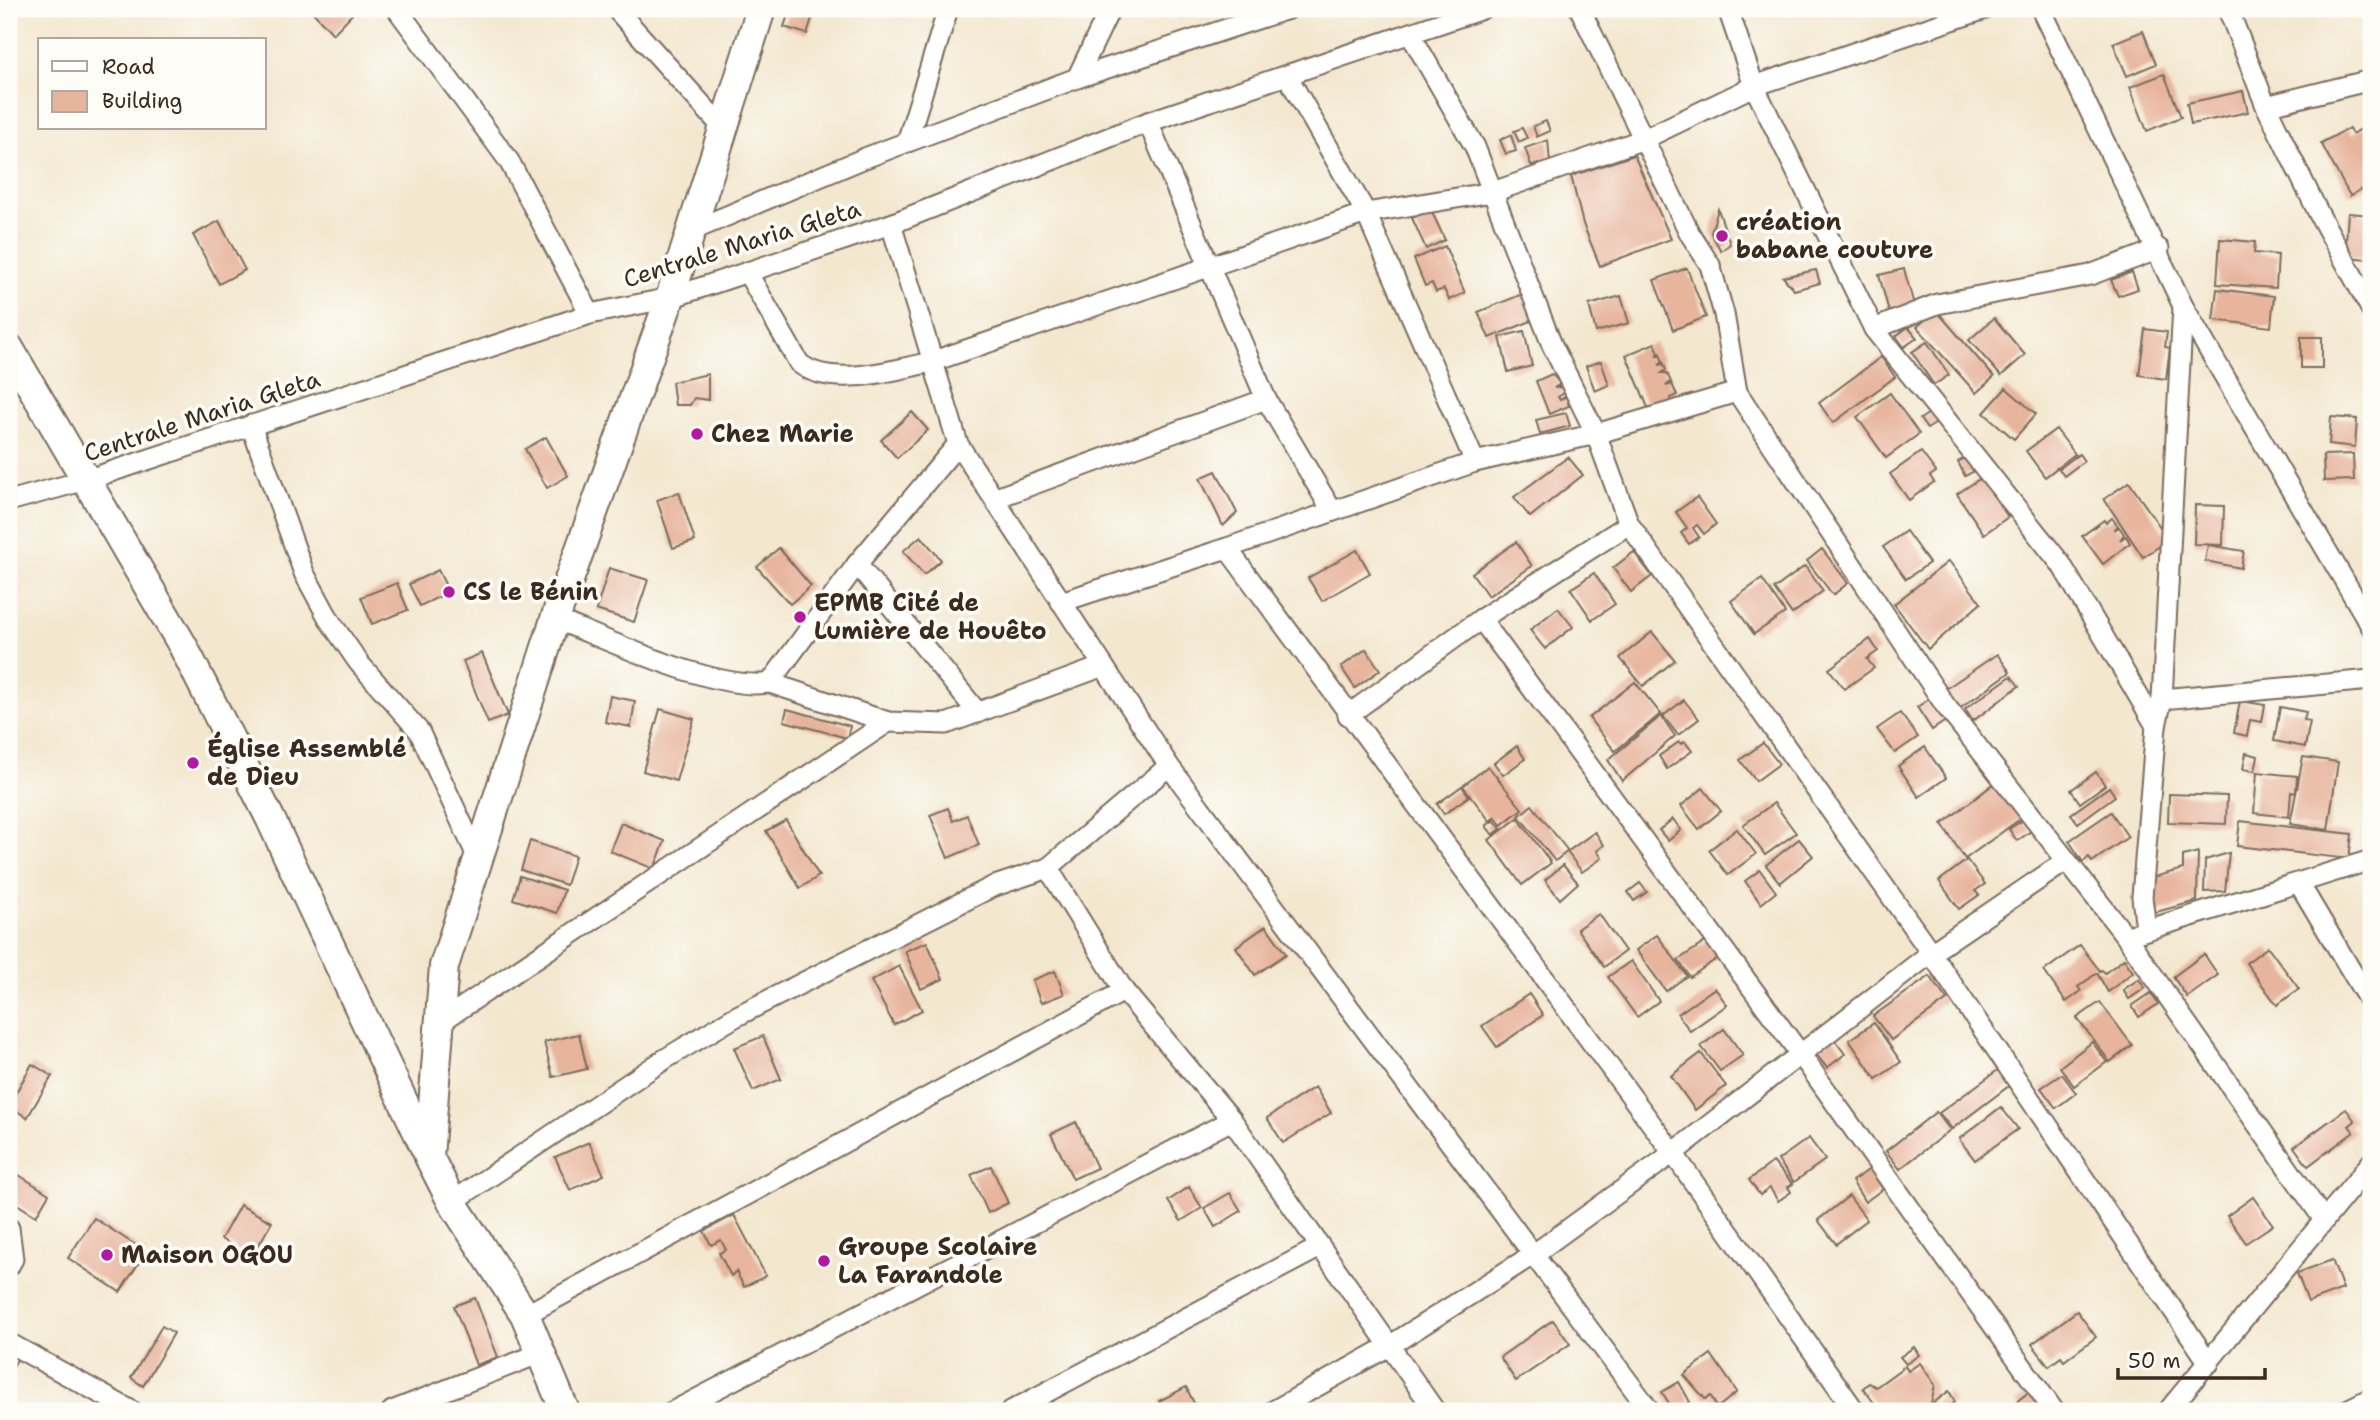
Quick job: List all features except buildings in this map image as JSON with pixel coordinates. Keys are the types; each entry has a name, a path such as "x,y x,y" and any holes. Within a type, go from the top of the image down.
{"street":[{"path":"397,9 509,161 590,314"},
{"path":"616,9 723,128"},
{"path":"429,1157 444,966 555,619 670,298 761,9"},
{"path":"907,142 948,9"},
{"path":"1077,78 1110,9"},
{"path":"691,231 907,142 1077,78 1288,9"},
{"name":"Centrale Maria Gleta","path":"9,502 86,480 590,314 670,298 891,224 1148,122 1288,77 1482,9"},
{"path":"1580,9 1690,234 1710,265 1724,314 1737,393 1945,705 2127,938 2325,1220"},
{"path":"1728,9 1754,86 1874,329 2061,564 2156,726"},
{"path":"747,272 799,363 807,369 841,375 877,374 931,362 1366,213 1493,192 1643,139 1754,86 1985,9"},
{"path":"2040,9 2051,36 2159,249 2183,306 2371,626"},
{"path":"2228,9 2266,106 2319,214 2371,309"},
{"path":"1411,35 1475,147 1552,345 1596,434 1629,524 1931,953 2210,1363"},
{"path":"1288,77 1366,213 1475,462"},
{"path":"2266,106 2371,80"},
{"path":"1148,122 1266,399 1331,509"},
{"path":"891,224 958,444 996,498 1101,667 1169,766 1650,1411"},
{"path":"1874,329 1937,304 2090,275 2159,249"},
{"path":"2146,929 2141,897 2156,726 2162,699 2183,306"},
{"path":"9,348 183,646 258,793 429,1157 452,1202 525,1315 565,1411"},
{"path":"1061,602 1475,462 1596,434 1737,393"},
{"path":"996,498 1266,399"},
{"path":"251,425 304,573 330,621 359,663 419,731 477,856"},
{"path":"770,683 857,564 958,444"},
{"path":"1348,715 1481,620 1629,524"},
{"path":"1227,548 1673,1153 1855,1411"},
{"path":"857,564 978,713"},
{"path":"555,619 699,674 753,686 770,683 888,722 946,724 1101,667"},
{"path":"1481,620 1801,1055 2054,1411"},
{"path":"2162,699 2371,680"},
{"path":"439,1023 888,722"},
{"path":"452,1202 665,1059 735,1017 992,887 1048,867 1169,766"},
{"path":"1273,1411 1391,1345 1534,1254 1673,1153 1931,953 2066,860"},
{"path":"2127,938 2146,929 2300,885 2371,860"},
{"path":"1048,867 1124,991 1232,1120 1435,1411"},
{"path":"2300,885 2371,1004"},
{"path":"525,1315 1124,991"},
{"path":"674,1411 1232,1120"},
{"path":"2168,1411 2371,1163"},
{"path":"9,1228 13,1259 9,1266"},
{"path":"1011,1411 1320,1247"},
{"path":"9,1343 132,1411"},
{"path":"392,1411 541,1353"},
{"path":"2344,1411 2371,1398"}],"place":[{"name":"création babane couture","path":"1722,236"},
{"name":"Chez Marie","path":"697,434"},
{"name":"CS le Bénin","path":"449,592"},
{"name":"EPMB Cité de Lumière de Houêto","path":"800,617"},
{"name":"Église Assemblé de Dieu","path":"193,763"},
{"name":"Maison OGOU","path":"107,1255"},
{"name":"Groupe Scolaire La Farandole","path":"824,1261"}]}
